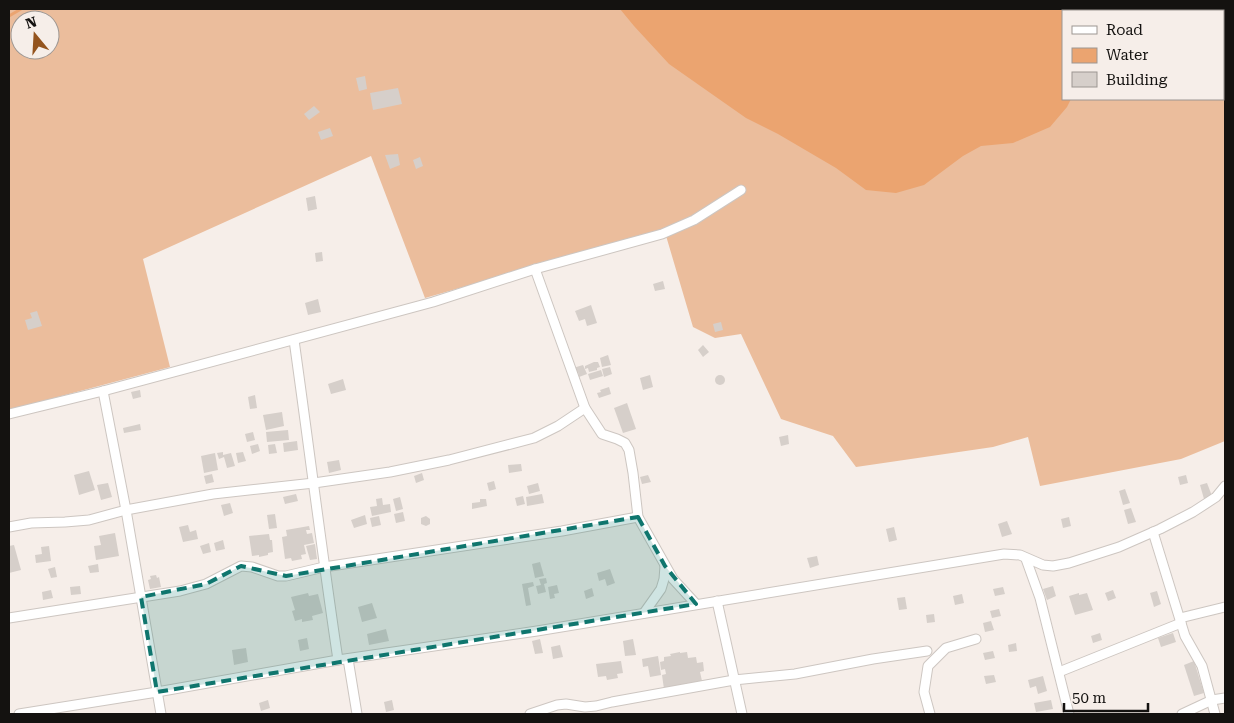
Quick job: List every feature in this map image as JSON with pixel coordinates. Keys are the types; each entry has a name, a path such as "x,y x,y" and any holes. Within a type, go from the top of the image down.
{"street":[{"path":"9,414 103,391 433,302 535,269 662,234 694,220 741,190"},
{"path":"535,269 585,408 602,434 625,443 629,450 638,517 673,579 696,604"},
{"path":"294,340 338,660"},
{"path":"103,391 126,510 161,714"},
{"path":"9,527 31,523 89,520 126,510 213,494 314,483 390,472 449,460 534,438 558,426 585,408"},
{"path":"18,714 338,660 537,631 1004,554 1020,555 1043,565 1069,564 1119,547 1193,512 1216,497 1225,486"},
{"path":"9,618 180,591 206,584 241,566 252,567 278,576 286,576 324,567 562,532 638,517"},
{"path":"1153,532 1185,636 1202,666 1215,714"},
{"path":"1026,559 1040,598 1070,714"},
{"path":"644,613 661,589 665,566"},
{"path":"717,601 742,714"},
{"path":"1059,672 1180,621 1225,607"},
{"path":"930,714 924,692 928,666 946,648 976,639"},
{"path":"530,714 557,705 566,704 585,708 734,680 795,674 927,651"},
{"path":"348,659 357,714"},
{"path":"1182,714 1212,700 1225,698"}],"highlighted area":[{"path":"638,517 665,566 696,604 157,692 141,597 206,584 241,566 286,576"}],"shaded area":[{"path":"9,9 1225,9 1225,441 1181,459 1040,486 1028,437 993,447 856,467 833,436 781,419 741,334 715,338 693,327 664,229 425,298 371,156 143,259 170,367 9,410"}],"water":[{"path":"620,9 1107,9 1062,10 1062,100 1070,100 1050,127 1013,143 981,146 963,156 924,185 896,193 866,190 836,168 778,134 746,118 669,64"}],"building":[{"path":"365,76 367,89 359,91 356,78"},
{"path":"398,88 402,104 373,110 370,93"},
{"path":"314,106 320,112 309,120 304,114"},
{"path":"330,128 333,136 321,140 318,132"},
{"path":"398,154 400,165 390,169 385,155"},
{"path":"420,157 423,166 416,169 413,160"},
{"path":"315,196 317,209 308,211 306,198"},
{"path":"322,252 323,261 316,262 315,253"},
{"path":"663,281 665,289 655,291 653,284"},
{"path":"318,299 321,312 308,315 305,303"},
{"path":"591,305 597,323 587,326 585,319 579,321 575,311"},
{"path":"37,311 42,326 28,330 25,320 32,318 30,313"},
{"path":"721,322 723,330 715,332 713,324"},
{"path":"703,345 709,352 703,357 698,350"},
{"path":"608,355 611,365 602,367 600,358"},
{"path":"598,362 600,367 597,370 589,372 588,368 585,369 585,366"},
{"path":"583,365 587,374 579,377 578,372 575,373 573,368"},
{"path":"610,367 612,374 604,377 602,369"},
{"path":"601,370 603,376 590,380 588,374"},
{"path":"650,375 653,387 643,390 640,378"},
{"path":"718,375 722,375 725,380 724,384 718,385 715,382 715,378"},
{"path":"343,379 346,390 331,394 328,384"},
{"path":"609,387 611,394 599,398 597,393"},
{"path":"140,390 141,397 133,399 131,392"},
{"path":"255,395 257,408 250,409 248,397"},
{"path":"627,403 636,429 623,433 614,408"},
{"path":"282,412 284,426 266,430 263,415"},
{"path":"140,424 141,430 124,433 123,428"},
{"path":"288,430 289,440 267,442 266,432"},
{"path":"253,432 255,440 247,442 245,434"},
{"path":"788,435 789,444 781,446 779,437"},
{"path":"297,441 298,450 284,452 283,443"},
{"path":"258,444 260,451 252,454 250,446"},
{"path":"275,444 277,453 269,454 268,445"},
{"path":"223,452 223,455 231,453 235,466 227,468 224,457 219,459 217,453"},
{"path":"243,452 246,461 238,463 236,453"},
{"path":"215,453 218,470 204,473 201,456"},
{"path":"339,460 341,470 329,473 327,462"},
{"path":"521,464 522,471 509,473 508,465"},
{"path":"89,471 95,490 79,495 74,475"},
{"path":"422,473 424,480 416,483 414,476"},
{"path":"212,474 214,482 206,484 204,476"},
{"path":"648,475 651,482 642,484 640,477"},
{"path":"1186,475 1188,483 1180,485 1178,477"},
{"path":"494,481 496,489 489,491 487,483"},
{"path":"108,483 112,497 101,500 97,485"},
{"path":"538,483 540,491 529,494 527,486"},
{"path":"1207,483 1212,496 1204,499 1200,485"},
{"path":"1125,489 1130,503 1123,505 1119,491"},
{"path":"296,494 298,501 285,504 283,497"},
{"path":"542,494 544,503 527,506 526,497"},
{"path":"523,496 525,504 517,506 515,498"},
{"path":"400,497 403,509 396,511 393,499"},
{"path":"382,498 383,505 390,504 391,512 372,516 370,507 377,506 376,499"},
{"path":"480,499 486,499 487,506 472,509 472,503 480,502"},
{"path":"230,503 233,513 224,516 221,505"},
{"path":"1131,508 1136,522 1128,524 1124,510"},
{"path":"403,512 405,521 396,523 394,514"},
{"path":"275,514 277,528 269,529 267,515"},
{"path":"365,515 367,524 354,528 351,520"},
{"path":"379,516 381,525 372,527 370,518"},
{"path":"426,516 430,519 430,524 426,526 421,524 421,518"},
{"path":"1069,517 1071,526 1063,528 1061,519"},
{"path":"1007,521 1012,534 1002,537 998,524"},
{"path":"188,525 190,532 196,530 198,539 183,542 179,527"},
{"path":"309,526 310,530 306,530 307,534 312,533 314,543 304,545 306,554 301,555 302,559 292,561 291,558 285,559 282,537 287,536 286,530"},
{"path":"894,527 897,540 889,542 886,529"},
{"path":"115,533 119,556 96,560 94,546 101,545 99,536"},
{"path":"269,534 270,540 272,540 273,552 259,557 259,555 252,556 249,536"},
{"path":"223,540 225,549 216,551 214,543"},
{"path":"209,543 211,552 203,554 200,546"},
{"path":"315,544 317,559 310,560 306,546"},
{"path":"14,545 21,570 9,573 9,546"},
{"path":"49,546 51,561 36,563 35,555 42,554 41,547"},
{"path":"817,556 819,565 810,568 807,558"},
{"path":"540,562 544,576 535,578 532,564"},
{"path":"98,564 99,572 90,573 88,566"},
{"path":"55,567 57,577 51,578 48,569"},
{"path":"610,569 615,583 607,586 605,579 599,581 597,573"},
{"path":"156,575 157,578 159,577 161,587 150,589 148,580 151,579 150,576"},
{"path":"546,578 547,583 544,584 546,592 538,594 536,586 541,585 539,579"},
{"path":"533,582 534,586 528,588 531,605 526,606 522,584"},
{"path":"557,585 559,593 554,594 555,598 550,599 548,587"},
{"path":"80,586 81,594 71,595 70,587"},
{"path":"1053,586 1056,596 1047,600 1043,589"},
{"path":"1003,587 1005,594 995,596 993,589"},
{"path":"592,588 594,596 586,599 584,591"},
{"path":"51,590 53,598 43,600 42,592"},
{"path":"1113,590 1116,598 1108,601 1105,593"},
{"path":"1157,591 1161,604 1154,607 1150,593"},
{"path":"308,593 309,596 318,594 323,613 312,616 313,620 302,622 302,619 295,621 292,611 295,610 291,597"},
{"path":"1079,593 1079,595 1087,593 1093,610 1075,615 1069,596"},
{"path":"962,594 964,603 955,605 953,596"},
{"path":"905,597 907,609 899,610 897,598"},
{"path":"372,603 377,618 362,622 358,607"},
{"path":"999,609 1001,616 992,618 990,611"},
{"path":"934,614 935,622 927,623 926,615"},
{"path":"991,621 994,630 985,632 983,623"},
{"path":"386,629 389,641 369,645 367,634"},
{"path":"1100,633 1102,640 1093,643 1091,636"},
{"path":"1173,633 1176,642 1161,647 1158,638"},
{"path":"307,638 309,649 300,651 298,640"},
{"path":"540,639 543,653 535,654 532,641"},
{"path":"633,639 636,655 625,656 623,641"},
{"path":"1016,643 1017,651 1009,652 1008,645"},
{"path":"560,645 563,657 553,659 551,647"},
{"path":"246,648 248,662 234,665 232,650"},
{"path":"993,651 995,658 985,660 983,653"},
{"path":"687,652 688,658 696,657 697,663 703,662 704,671 700,672 702,681 664,689 662,675 666,674 665,669 661,670 660,662 664,661 664,657 671,656 670,654"},
{"path":"658,656 661,675 650,677 648,666 643,667 642,659"},
{"path":"621,661 623,673 617,674 618,678 607,680 606,676 598,677 596,664"},
{"path":"1194,661 1204,693 1194,696 1184,665"},
{"path":"994,675 996,682 986,684 984,676"},
{"path":"1043,676 1047,691 1038,694 1036,686 1030,688 1028,680"},
{"path":"268,700 270,708 261,711 259,703"},
{"path":"392,700 394,710 386,712 384,702"},
{"path":"1051,700 1053,709 1036,712 1034,703"}],"waterway":[{"path":"9,16 21,9"}]}
